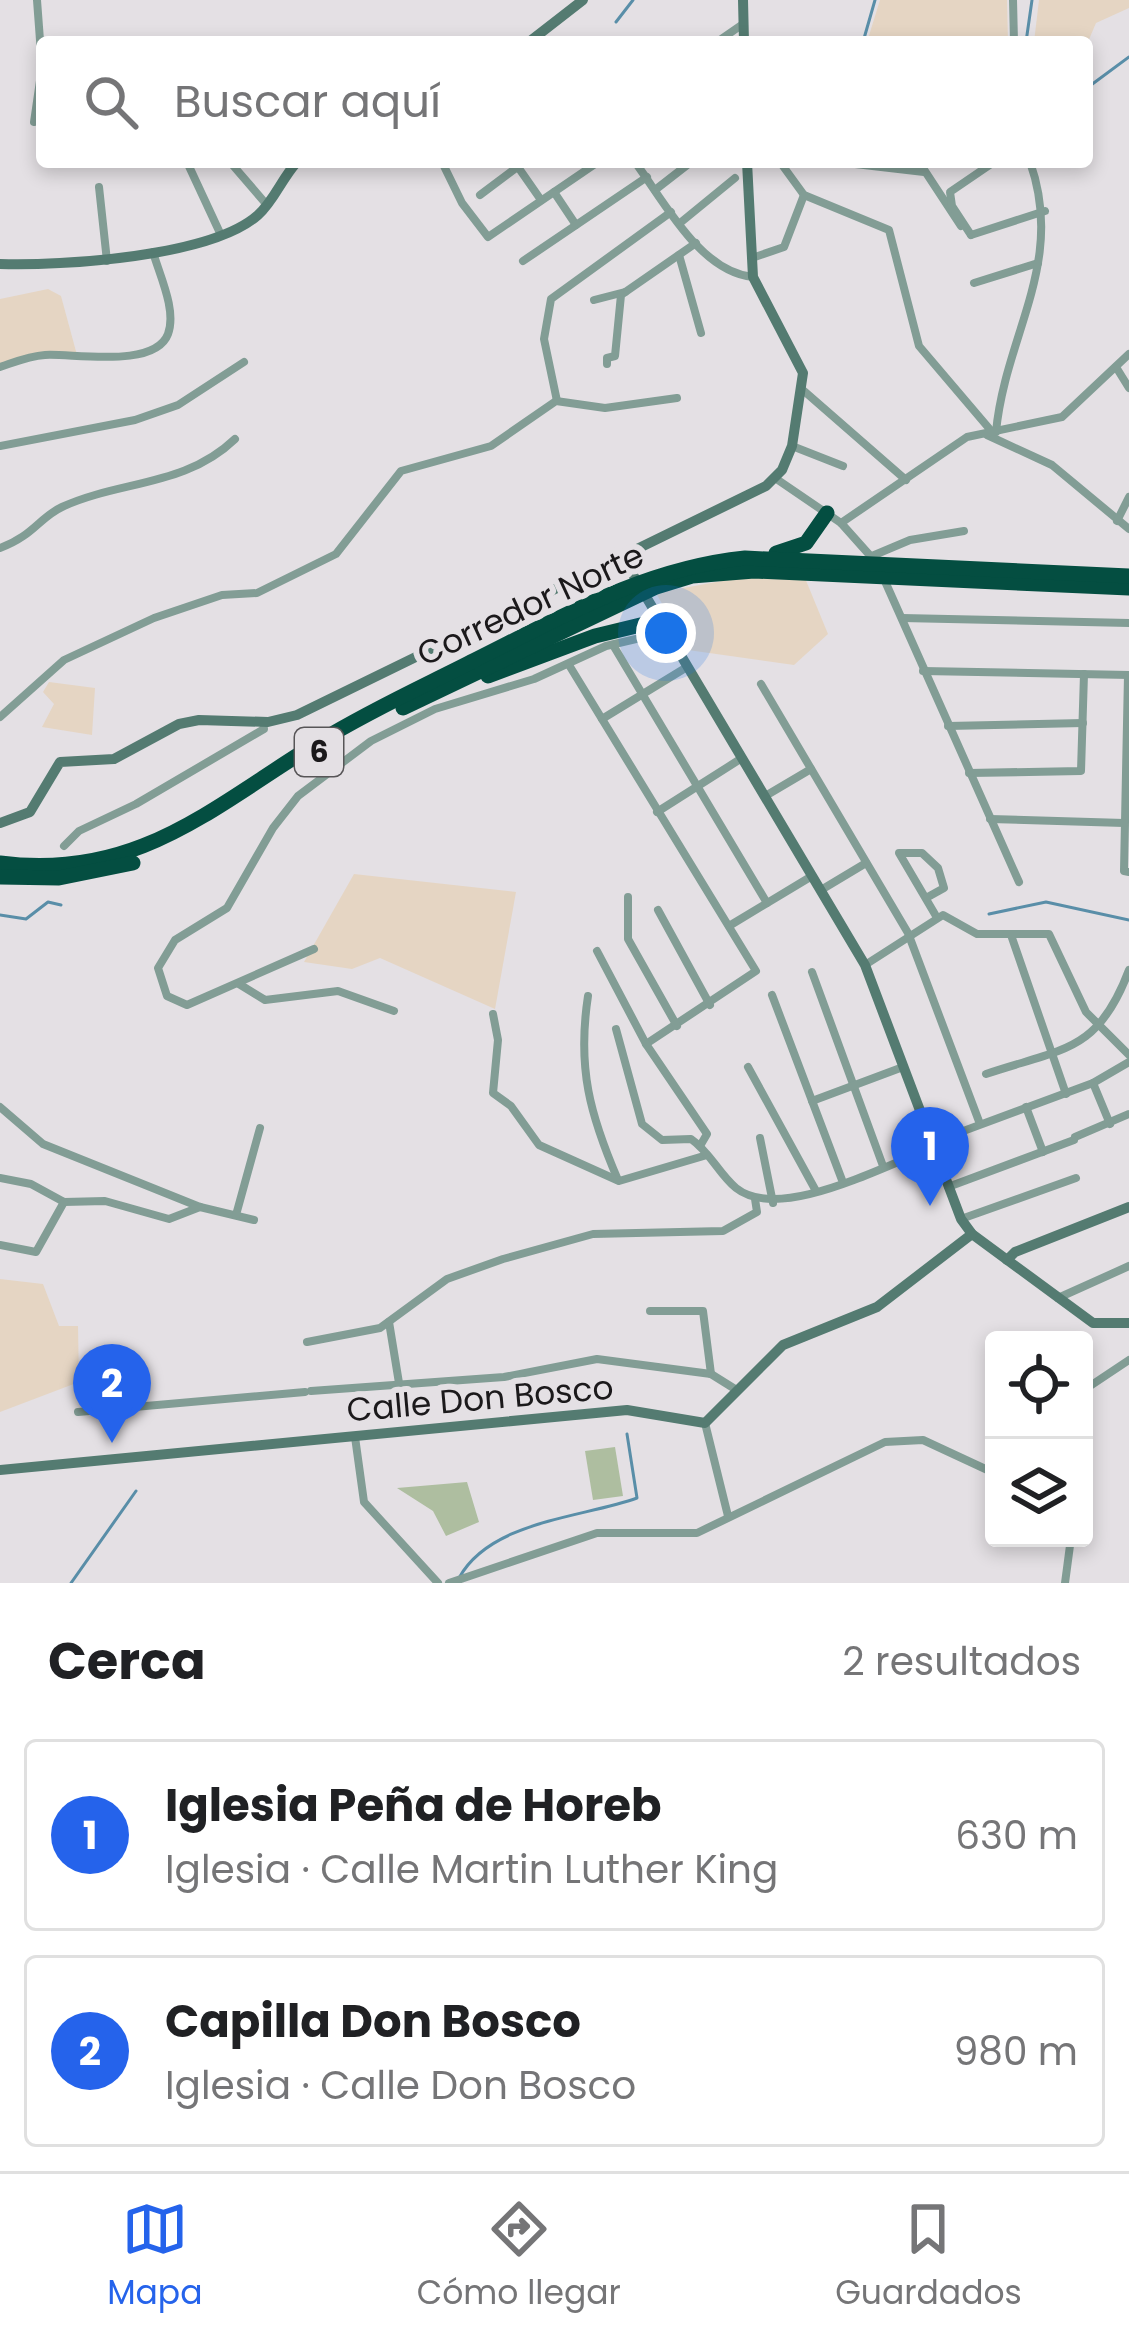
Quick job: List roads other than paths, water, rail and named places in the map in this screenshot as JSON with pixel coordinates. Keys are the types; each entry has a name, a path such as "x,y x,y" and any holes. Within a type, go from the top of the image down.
{"highway":[{"path":"746,558 799,549 834,518"},
{"name":"Corredor Norte","path":"0,863 58,866 99,861 162,841 339,730 631,590 746,558 1129,588"},
{"name":"Corredor Norte","path":"652,582 754,571 841,569"},
{"name":"Corredor Norte","path":"926,574 1129,576"},
{"name":"Corredor Norte","path":"0,878 102,872 165,851 311,757 631,590"},
{"path":"439,691 595,636 664,626"}],"street":[{"path":"38,0 40,36"},
{"path":"548,36 583,0"},
{"path":"742,0 744,36"},
{"path":"1013,0 1014,36"},
{"path":"726,36 744,23"},
{"path":"34,122 36,108"},
{"path":"191,168 220,233"},
{"path":"235,168 267,205"},
{"path":"0,264 107,261 220,233 256,218 293,168"},
{"path":"445,168 462,203 488,237 589,168"},
{"path":"480,195 516,168"},
{"path":"523,168 542,200"},
{"path":"639,168 696,243 739,274 753,277"},
{"path":"656,190 684,168"},
{"path":"0,823 30,812 60,762 114,759 179,724 263,722 297,715 361,687 530,598 738,504 775,478 793,446 804,391 795,350 760,299 753,277 747,168"},
{"path":"784,168 804,196 890,230 919,346 991,433 1052,465 1129,530"},
{"path":"922,168 951,218 971,235"},
{"path":"971,235 956,215 950,192 985,168"},
{"path":"991,433 1036,292 1045,211 1032,168"},
{"path":"523,261 646,177"},
{"path":"680,223 735,178"},
{"path":"99,187 107,261"},
{"path":"554,192 576,225"},
{"path":"751,258 784,247 804,196"},
{"path":"971,235 1045,211"},
{"path":"557,401 544,339 551,298 671,212"},
{"path":"594,299 626,291 696,243"},
{"path":"0,367 47,355 109,359 142,351 166,338 169,311 153,252"},
{"path":"680,255 700,333"},
{"path":"974,283 1038,263"},
{"path":"607,364 607,358 615,356 619,303 626,291"},
{"path":"834,518 906,480 968,437 1062,417 1129,354"},
{"path":"0,446 135,420 178,405 244,362"},
{"path":"1116,367 1129,388"},
{"path":"804,391 906,480"},
{"path":"0,717 64,660 154,618 222,595 257,593 304,572 347,545 401,471 490,446 557,401 621,407 677,398"},
{"path":"0,548 39,530 58,508 108,491 153,485 204,465 236,439"},
{"path":"793,446 843,466"},
{"path":"775,478 834,518 872,556 1018,882"},
{"path":"1117,520 1129,497"},
{"path":"872,556 910,540 964,531"},
{"path":"623,558 866,965 962,1219 972,1234 1093,1322 1129,1323"},
{"path":"902,618 1129,623"},
{"path":"314,949 188,1005 166,996 158,968 175,940 226,908 273,828 298,796 371,741 411,721 664,626"},
{"path":"614,645 767,903"},
{"path":"569,665 756,971 710,1006 646,1044"},
{"path":"602,719 688,666"},
{"path":"923,671 1129,675 1124,824 1124,872 1129,872"},
{"path":"969,773 1081,771 1084,674"},
{"path":"761,684 908,933 980,1124"},
{"path":"64,846 79,831 226,754 264,729 263,722"},
{"path":"948,726 1083,723"},
{"path":"657,812 744,757"},
{"path":"767,795 811,770"},
{"path":"990,819 1124,824"},
{"path":"926,898 944,888 938,868 915,850 899,853 936,916"},
{"path":"821,890 866,863"},
{"path":"729,926 812,876"},
{"path":"628,898 628,939 677,1026"},
{"path":"658,910 710,1006"},
{"path":"616,1029 642,1124 662,1140 691,1139 736,1187 773,1203 816,1191 1066,1094 1129,1059 1086,1012 1053,936 1018,930 1011,935 977,934 948,916 936,916 866,965"},
{"path":"1011,935 1066,1094"},
{"path":"597,951 646,1044 707,1134 704,1150"},
{"path":"986,1075 1052,1052 1101,1028 1129,970"},
{"path":"812,972 883,1166"},
{"path":"239,984 266,1000 338,991 394,1011"},
{"path":"772,995 842,1180"},
{"path":"588,996 583,1033 589,1112 619,1181"},
{"path":"493,1014 498,1040 493,1093 512,1106 539,1145 619,1181 704,1150"},
{"path":"748,1067 816,1191"},
{"path":"812,1101 903,1067"},
{"path":"1093,1083 1110,1124"},
{"path":"0,1107 43,1144 200,1207 254,1220"},
{"path":"1026,1107 1043,1152"},
{"path":"948,1187 1129,1114"},
{"path":"236,1215 260,1128"},
{"path":"760,1138 773,1203"},
{"path":"0,1178 31,1184 64,1202 106,1201 169,1220 200,1207"},
{"path":"962,1219 1076,1178"},
{"path":"308,1342 352,1336 389,1322 447,1279 475,1268 593,1234 723,1231 757,1212 755,1199"},
{"path":"0,1245 36,1252 64,1202"},
{"path":"1007,1260 1015,1252 1129,1207"},
{"path":"728,1516 705,1423 783,1345 877,1307 972,1234"},
{"path":"1058,1298 1129,1266"},
{"path":"650,1311 703,1311 710,1374"},
{"path":"389,1322 399,1383"},
{"path":"78,1412 504,1377 597,1359 710,1374 735,1389"},
{"path":"1093,1384 1129,1360"},
{"name":"Calle Don Bosco","path":"0,1470 627,1410 705,1423"},
{"path":"355,1437 364,1502 438,1583"},
{"path":"448,1583 597,1533 697,1532 867,1448 904,1438 936,1445 985,1469"},
{"path":"1065,1583 1070,1547"}],"waterway":[{"path":"616,22 633,0"},
{"path":"865,36 875,0"},
{"path":"1027,36 1032,0"},
{"path":"1093,84 1129,57"},
{"path":"0,915 26,919 48,902 61,905"},
{"path":"989,914 1046,902 1129,920"},
{"path":"459,1578 473,1559 514,1533 637,1498 627,1434"},
{"path":"71,1583 136,1491"}],"place":[{"name":"Iglesia Peña de Horeb","path":"930,1206"},
{"name":"Capilla Don Bosco","path":"112,1443"}]}
